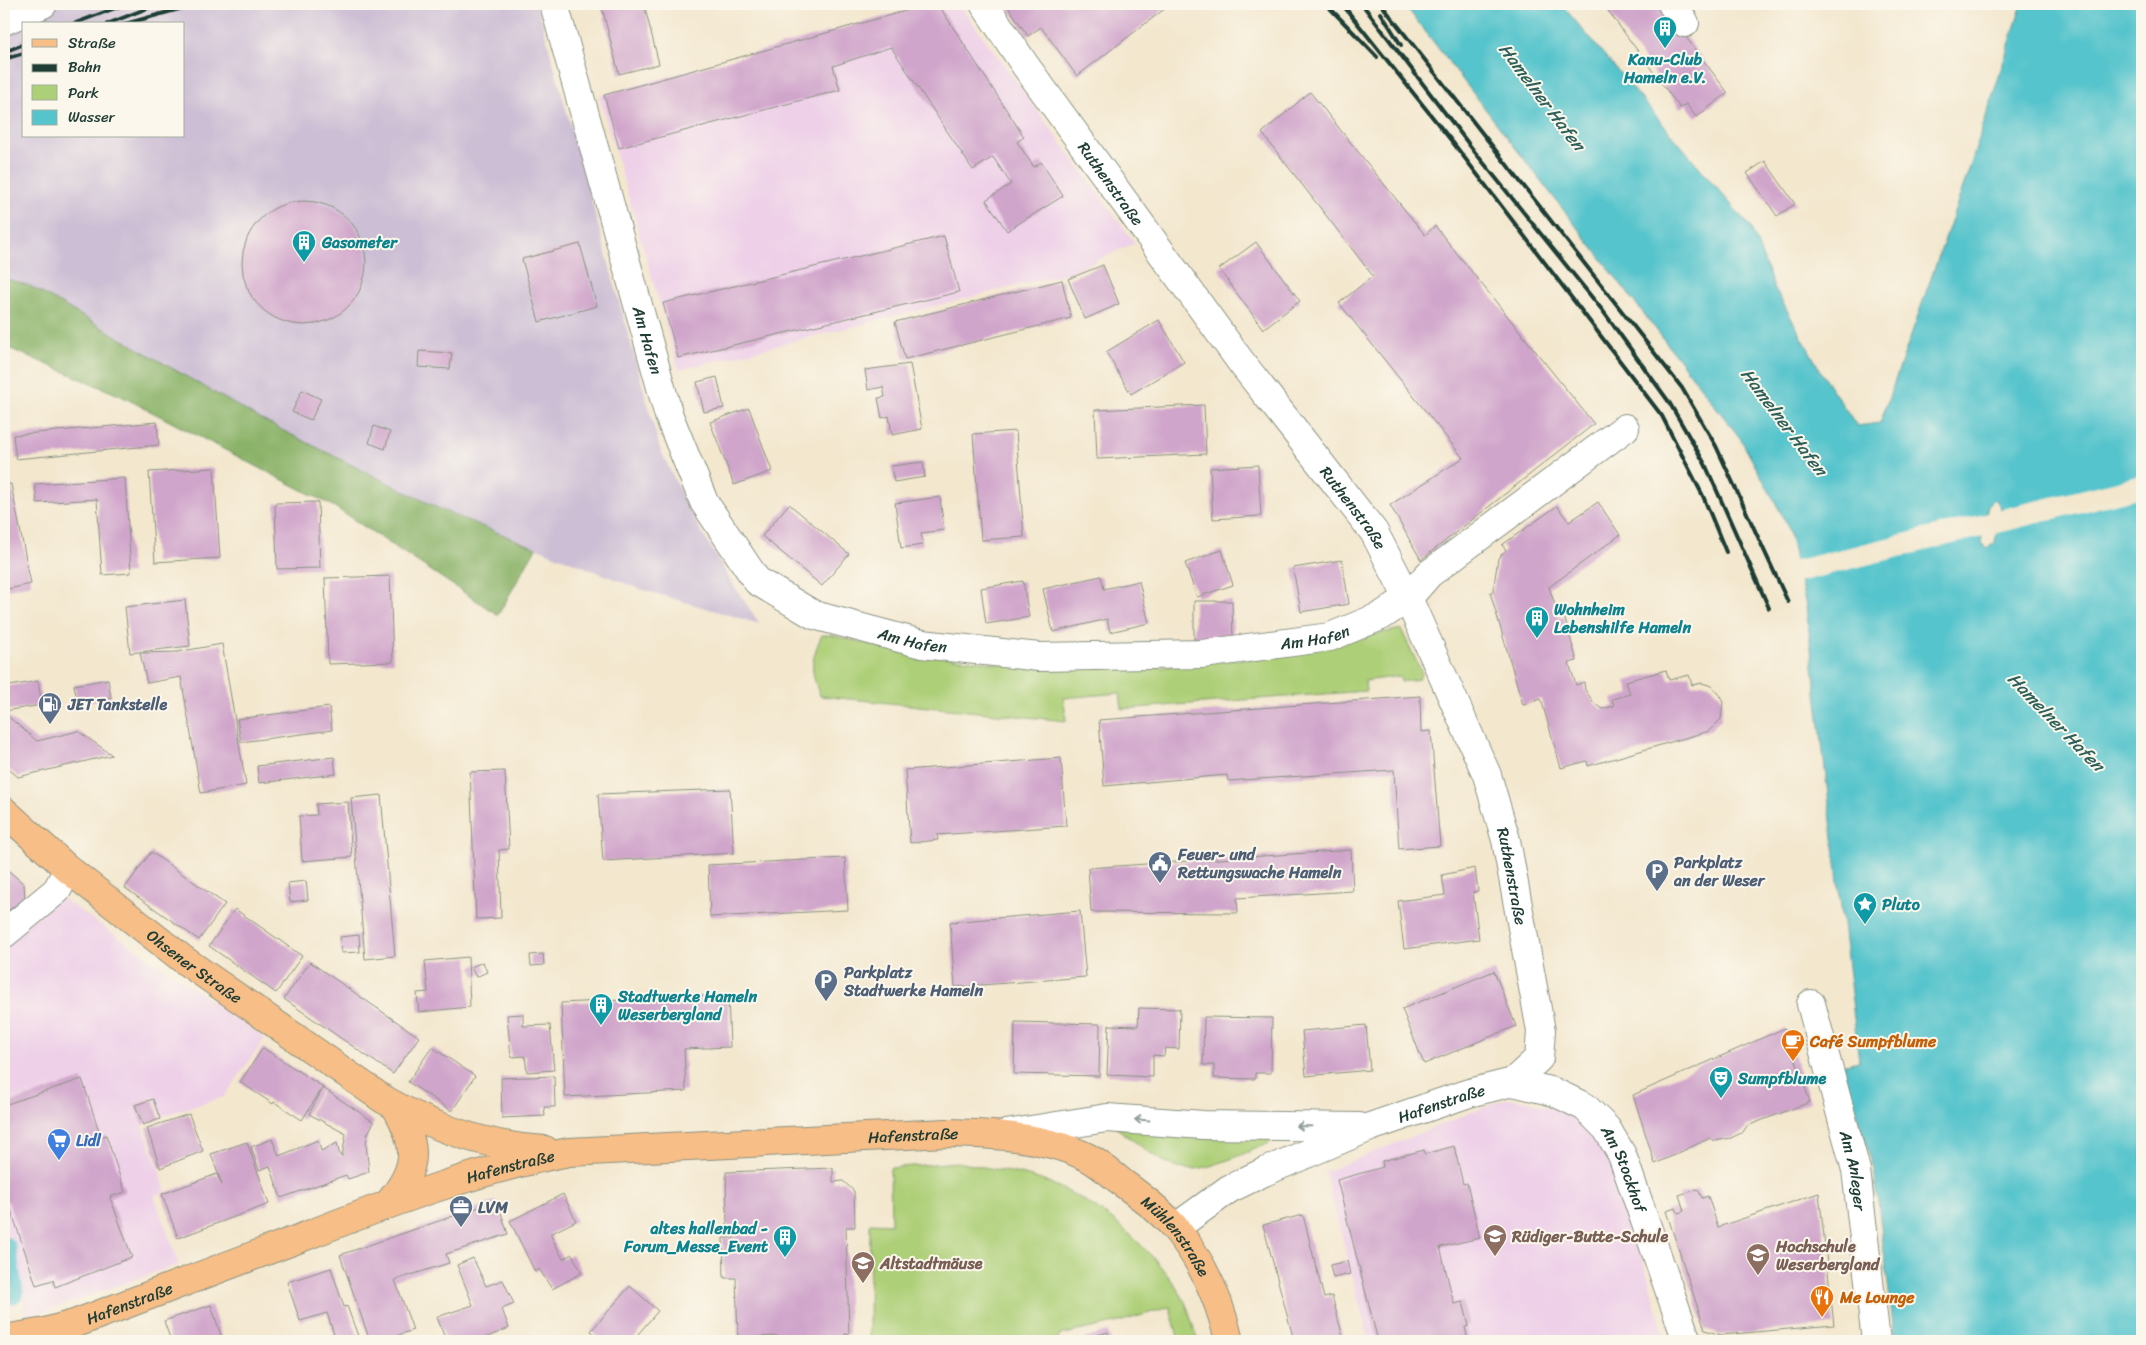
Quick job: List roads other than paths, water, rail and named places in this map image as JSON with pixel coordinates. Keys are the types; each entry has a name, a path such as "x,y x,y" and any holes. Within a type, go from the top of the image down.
{"main road":[{"name":"Ohsener Straße","path":"4,811 68,869 184,960 396,1107 442,1127 479,1140 539,1150 569,1152"},
{"name":"Ohsener Straße","path":"388,1204 401,1188 410,1171 413,1151 411,1137 396,1107"},
{"name":"Hafenstraße","path":"4,1339 47,1337 388,1204 495,1168 569,1152 946,1132 1003,1135 1046,1144 1087,1157"},
{"name":"Mühlenstraße","path":"1087,1157 1131,1189 1176,1228 1207,1278 1225,1322 1229,1341"}],"street":[{"path":"4,21 44,4"},
{"name":"Am Hafen","path":"554,4 669,416 704,502 757,581 814,615 922,644 1039,657 1203,654 1330,636 1381,616 1408,598 1429,574 1625,428"},
{"name":"Ruthenstraße","path":"984,4 1025,66 1241,362 1374,532 1408,598 1487,775 1506,840 1541,1031 1539,1058 1513,1082"},
{"path":"4,934 57,890 68,869"},
{"name":"Am Anleger","path":"1811,1004 1856,1170 1876,1341"},
{"name":"Hafenstraße","path":"1176,1228 1229,1189 1370,1127 1469,1093 1513,1082"},
{"name":"Am Stockhof","path":"1513,1082 1554,1092 1585,1107 1607,1129 1622,1155 1687,1341"},
{"name":"Hafenstraße","path":"1003,1135 1107,1118 1203,1125 1370,1127"}],"water":[{"name":"Hamelner Hafen","path":"1404,4 1561,4 1751,228 1774,287 1824,377 1857,426 1880,423 1968,173 2022,4 2142,4 2142,1341 1895,1341 1874,1169 1841,1065 1859,1061 1806,606 1787,524 1740,438","holes":["1995,499 2001,507 1995,542 1988,549 1981,543 1988,505"]}],"waterway":[{"path":"4,1249 11,1292"}],"railway":[{"path":"78,22 126,4"},
{"path":"112,22 158,4"},
{"path":"132,22 197,4"},
{"path":"1326,4 1377,57"},
{"path":"1342,4 1454,144 1662,416 1703,496 1726,552"},
{"path":"1362,4 1474,151 1603,311 1669,402 1705,464 1769,608"},
{"path":"1381,4 1682,388 1716,446 1788,602"},
{"path":"1381,13 1401,45"},
{"path":"4,52 22,45"},
{"path":"4,59 22,54"}],"place":[{"name":"Kanu-Club Hameln e.V.","path":"1665,49"},
{"name":"Gasometer","path":"304,263"},
{"name":"Wohnheim Lebenshilfe Hameln","path":"1537,639"},
{"name":"JET Tankstelle","path":"50,725"},
{"name":"Feuer- und Rettungswache Hameln","path":"1160,884"},
{"name":"Parkplatz an der Weser","path":"1657,892"},
{"name":"Pluto","path":"1865,925"},
{"name":"Parkplatz Stadtwerke Hameln","path":"826,1002"},
{"name":"Stadtwerke Hameln Weserbergland","path":"601,1026"},
{"name":"Café Sumpfblume","path":"1793,1062"},
{"name":"Sumpfblume","path":"1721,1099"},
{"name":"Lidl","path":"59,1161"},
{"name":"LVM","path":"461,1228"},
{"name":"Rüdiger-Butte-Schule","path":"1495,1257"},
{"name":"altes hallenbad - Forum_Messe_Event","path":"785,1258"},
{"name":"Hochschule Weserbergland","path":"1758,1276"},
{"name":"Altstadtmäuse","path":"863,1284"},
{"name":"Me Lounge","path":"1822,1318"}]}
